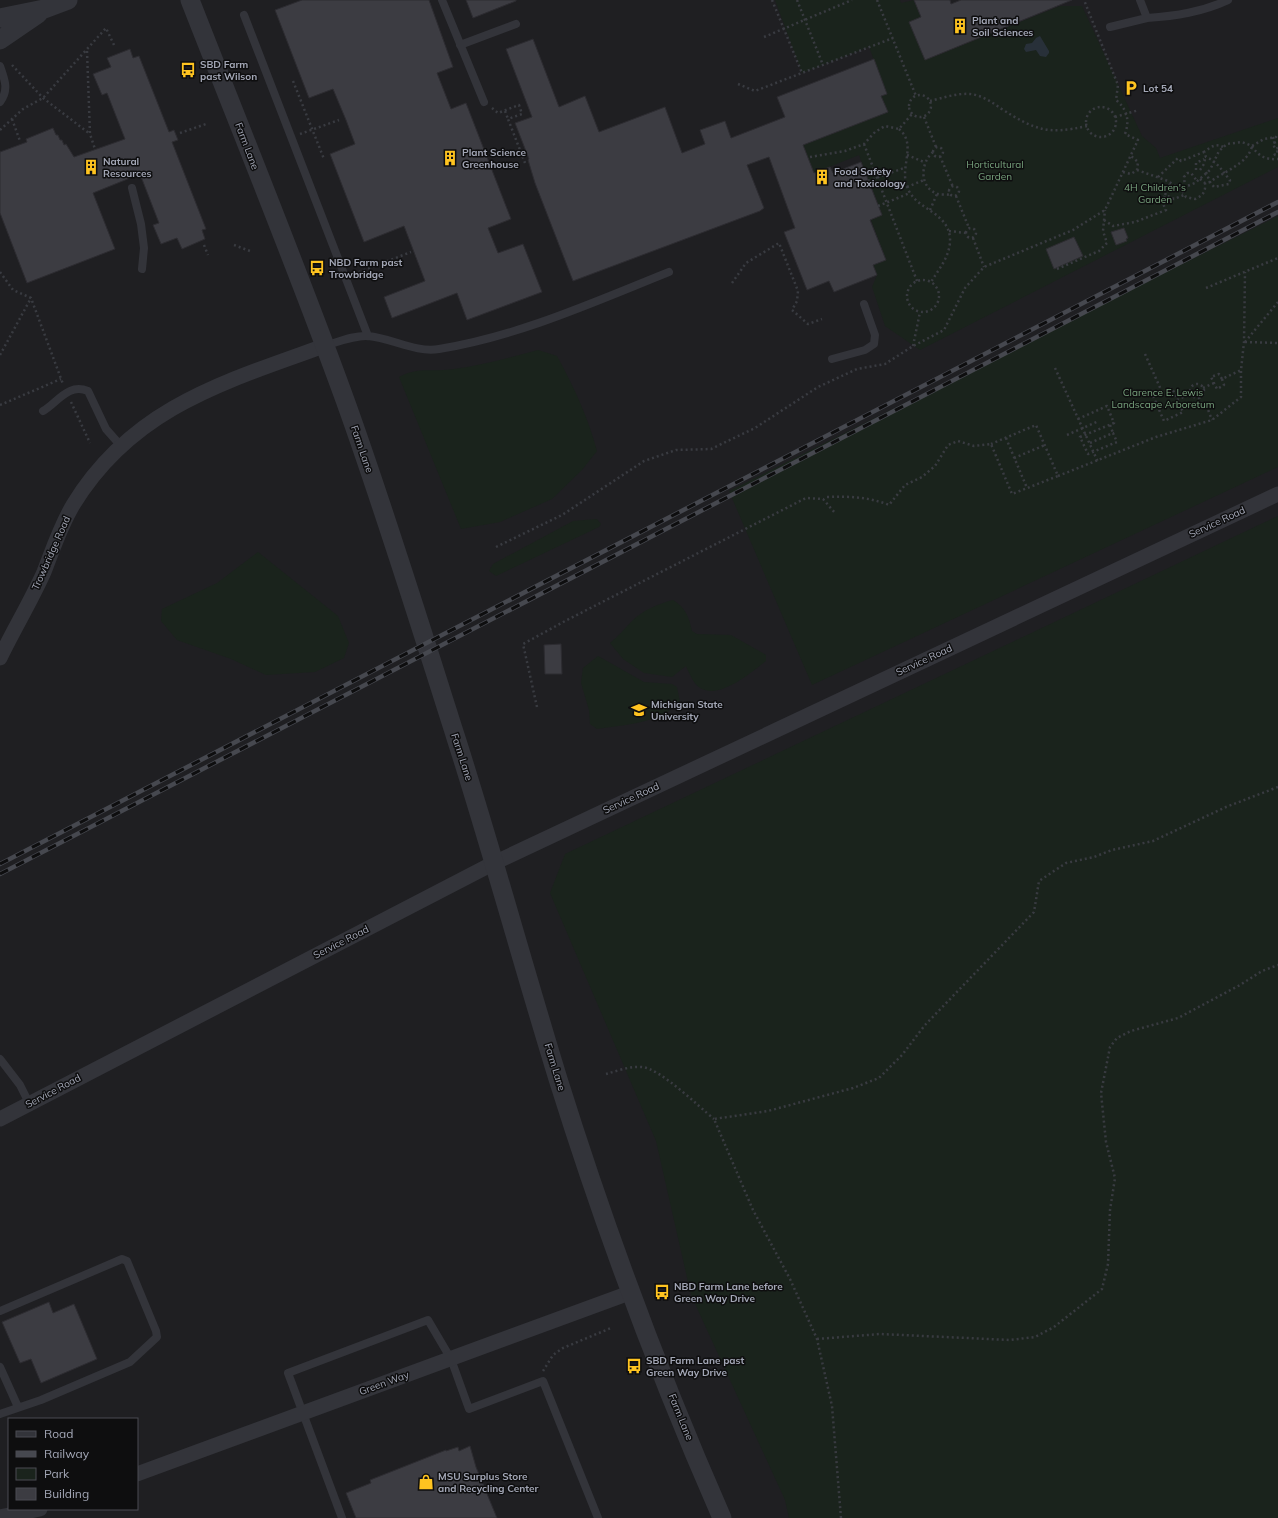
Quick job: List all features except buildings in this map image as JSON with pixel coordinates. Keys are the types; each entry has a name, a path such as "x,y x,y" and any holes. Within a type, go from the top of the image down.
{"street":[{"path":"0,18 44,9 68,0"},
{"name":"Farm Lane","path":"190,0 324,346 387,523 483,822 559,1081 594,1187 632,1292 722,1518"},
{"path":"0,40 44,9"},
{"name":"Trowbridge Road","path":"0,658 44,571 61,526 73,505 97,471 121,446 157,417 197,394 324,346"},
{"name":"Service Road","path":"0,1119 494,863 1276,495"},
{"name":"Green Way","path":"138,1474 632,1292"},
{"path":"0,1517 35,1510"}],"lane":[{"path":"442,0 484,102"},
{"path":"1140,0 1147,18"},
{"path":"1110,27 1147,18 1180,16 1211,4 1228,0"},
{"path":"244,15 368,336"},
{"path":"460,45 516,24"},
{"path":"0,66 6,82 6,88 0,102"},
{"path":"132,188 144,248 142,269"},
{"path":"324,346 352,338 368,336 412,347 438,350 495,337 577,310 669,272"},
{"path":"832,359 865,350 874,344 875,335 864,304"},
{"path":"43,411 66,393 78,389 88,391 106,429 121,446"},
{"path":"0,1058 20,1085 29,1103"},
{"path":"0,1311 122,1259 127,1261 156,1331 157,1337 130,1362 41,1400 0,1414"},
{"path":"342,1518 301,1413 288,1373 428,1320 451,1359 469,1409 543,1381 598,1518"},
{"path":"0,1367 18,1407"}],"path":[{"path":"772,0 802,73"},
{"path":"797,0 823,65"},
{"path":"764,37 852,0"},
{"path":"877,0 916,96"},
{"path":"1084,0 1118,85 1116,100 1121,104 1126,114 1128,122 1126,134 1138,140"},
{"path":"0,130 23,109 43,98 87,51 106,28 114,45"},
{"path":"738,84 755,91 893,38"},
{"path":"87,51 90,134 95,149"},
{"path":"12,65 43,98 90,134"},
{"path":"293,81 324,159"},
{"path":"930,101 970,94 983,98 1026,124 1040,129 1055,131 1087,126"},
{"path":"916,96 925,96 930,101 931,110 924,117 917,117 912,114 909,104 911,99 916,96"},
{"path":"484,102 498,113 519,106 522,114 508,119"},
{"path":"1097,108 1109,109 1115,117 1115,127 1107,135 1100,136 1094,134 1087,126 1088,114 1097,108"},
{"path":"1115,117 1139,110"},
{"path":"505,111 525,162"},
{"path":"899,129 912,114"},
{"path":"924,117 936,147"},
{"path":"12,119 20,141"},
{"path":"292,137 339,120"},
{"path":"180,134 206,124"},
{"path":"810,157 845,151 864,144 875,132 885,126 899,129 906,137 908,143 904,168 907,187 910,193 922,206 930,210 942,220 949,231 949,250 931,282"},
{"path":"1193,174 1205,183 1210,182 1246,158 1251,151 1252,146 1264,139 1278,134"},
{"path":"1273,137 1277,147"},
{"path":"1158,177 1178,158 1181,161 1204,152 1216,145 1223,147 1237,142 1252,146 1260,155 1271,160 1278,159"},
{"path":"864,144 917,281"},
{"path":"936,147 924,162 924,180 937,194 956,196"},
{"path":"936,147 940,147 943,150 940,156 953,186 959,189 959,193 956,196"},
{"path":"1123,172 1131,174 1138,170 1158,177 1170,184 1186,187 1199,180 1210,170 1223,147"},
{"path":"1278,151 1274,153 1275,155 1278,154"},
{"path":"933,152 935,156 940,156"},
{"path":"1186,187 1185,175 1189,173 1193,174 1204,164 1204,152"},
{"path":"907,155 924,162"},
{"path":"1131,156 1138,162 1138,170"},
{"path":"1205,158 1215,161 1230,180 1227,185 1222,184 1214,187 1205,173 1198,170 1196,163 1205,158"},
{"path":"868,181 904,168"},
{"path":"907,187 924,180"},
{"path":"1180,187 1184,195 1190,199 1199,198 1205,191 1205,183"},
{"path":"1104,220 1114,226 1135,222 1166,210 1162,202 1170,184"},
{"path":"950,195 949,190 953,186"},
{"path":"878,206 910,193"},
{"path":"930,210 937,194"},
{"path":"1165,195 1174,199 1184,195"},
{"path":"956,196 969,228"},
{"path":"1057,269 1099,251 1107,243 1103,231 1105,210"},
{"path":"966,233 969,228"},
{"path":"969,228 976,230 976,234 973,238"},
{"path":"949,231 966,233 968,237 973,238"},
{"path":"973,238 984,267"},
{"path":"732,283 746,263 779,244 798,291 797,301 792,310 808,324 822,319"},
{"path":"204,245 208,255"},
{"path":"234,245 250,251"},
{"path":"346,277 411,252"},
{"path":"1206,288 1278,258"},
{"path":"0,272 0,276 13,290 31,298 66,393 90,443"},
{"path":"991,444 1012,494 1098,462 1156,437 1212,420 1241,397 1241,370 1244,342 1245,272"},
{"path":"923,280 931,282 938,292 938,302 931,310 920,312 911,307 907,298 908,290 917,281 923,280"},
{"path":"0,355 31,298"},
{"path":"1244,342 1278,302"},
{"path":"914,346 920,312"},
{"path":"1244,342 1278,343"},
{"path":"1145,354 1162,392"},
{"path":"1055,368 1098,462"},
{"path":"1222,379 1241,370"},
{"path":"1219,374 1222,379 1224,385 1217,389 1212,377 1219,374"},
{"path":"0,405 61,379"},
{"path":"1203,388 1214,383"},
{"path":"1190,393 1191,387 1194,384 1200,385 1203,388"},
{"path":"1172,388 1183,412 1164,421 1153,396 1162,392 1172,388"},
{"path":"1199,397 1203,394 1203,388"},
{"path":"1177,400 1190,393"},
{"path":"1190,393 1195,397 1199,397"},
{"path":"1199,397 1204,409 1207,408 1212,420"},
{"path":"1078,419 1107,406 1114,423 1080,437 1088,454 1117,442 1110,425"},
{"path":"1067,435 1100,421"},
{"path":"827,497 848,496 874,499 889,505 905,485 922,477 935,466 948,445 958,441 974,446 991,444 1036,425 1058,476"},
{"path":"1090,443 1113,433"},
{"path":"1006,438 1027,488"},
{"path":"1014,458 1045,445"},
{"path":"537,707 523,644 566,620 806,498 823,499 835,513"},
{"path":"714,1119 768,1111 853,1088 879,1078 902,1055 925,1025 1034,912 1039,881 1066,863 1094,857 1112,850 1153,841 1226,807 1278,787"},
{"path":"817,1339 880,1334 1010,1340 1035,1337 1054,1328 1102,1289 1108,1264 1110,1210 1115,1178 1106,1142 1101,1093 1110,1047 1117,1038 1131,1030 1178,1018 1240,985 1262,971 1278,965"},
{"path":"606,1074 628,1068 643,1067 660,1075 714,1119 753,1210 790,1279 817,1339 832,1406 841,1518"},
{"path":"543,1381 543,1370 553,1356 563,1348 611,1328"}],"shaded area":[{"name":"Michigan State University","path":"0,0 1278,0 1278,1518 0,1518"},
{"path":"1040,36 1049,51 1046,57 1040,56 1036,50 1026,52 1024,49 1026,44 1032,43"}],"green space":[{"name":"Horticultural Garden","path":"775,0 900,0 901,3 914,0 921,17 909,22 925,60 1060,6 1082,6 1142,136 1156,148 1160,158 1278,118 1278,167 920,350 885,326 872,287 877,275 873,265 886,260 871,220 882,215 859,155 814,173 803,145 888,112 881,96 887,94 869,47 802,73"},
{"name":"Clarence E. Lewis Landscape Arboretum","path":"1278,216 1278,467 812,685 729,491"},
{"path":"538,350 557,356 580,402 597,451 582,470 552,499 500,522 461,529 399,377 416,371 456,369"},
{"path":"1278,516 1278,1518 789,1518 785,1500 691,1295 656,1141 550,893 565,854"},
{"path":"597,519 601,524 599,527 496,576 489,571 493,564 573,521"},
{"path":"258,552 338,616 349,643 344,658 315,672 266,675 231,659 177,640 161,621 162,609 217,583"},
{"path":"673,600 681,606 686,613 690,621 692,631 697,634 731,635 766,655 766,661 737,682 721,690 713,691 698,687 693,681 686,666 672,677 644,673 623,659 610,643 641,614 656,606"},
{"path":"598,656 644,682 672,684 677,687 680,702 672,709 652,719 597,729 590,724 589,710 581,683 583,668"}],"railway":[{"path":"0,864 1278,202"},
{"path":"0,874 1278,212"}],"place":[{"name":"Plant and Soil Sciences","path":"960,26"},
{"name":"SBD Farm past Wilson","path":"188,70"},
{"name":"Lot 54","path":"1131,88"},
{"name":"Plant Science Greenhouse","path":"450,158"},
{"name":"Natural Resources","path":"91,167"},
{"name":"Food Safety and Toxicology","path":"822,177"},
{"name":"NBD Farm past Trowbridge","path":"317,268"},
{"name":"Michigan State University","path":"639,710"},
{"name":"NBD Farm Lane before Green Way Drive","path":"662,1292"},
{"name":"SBD Farm Lane past Green Way Drive","path":"634,1366"},
{"name":"MSU Surplus Store and Recycling Center","path":"426,1482"}],"park label":[{"name":"4H Children's Garden","path":"1155,192"}]}
